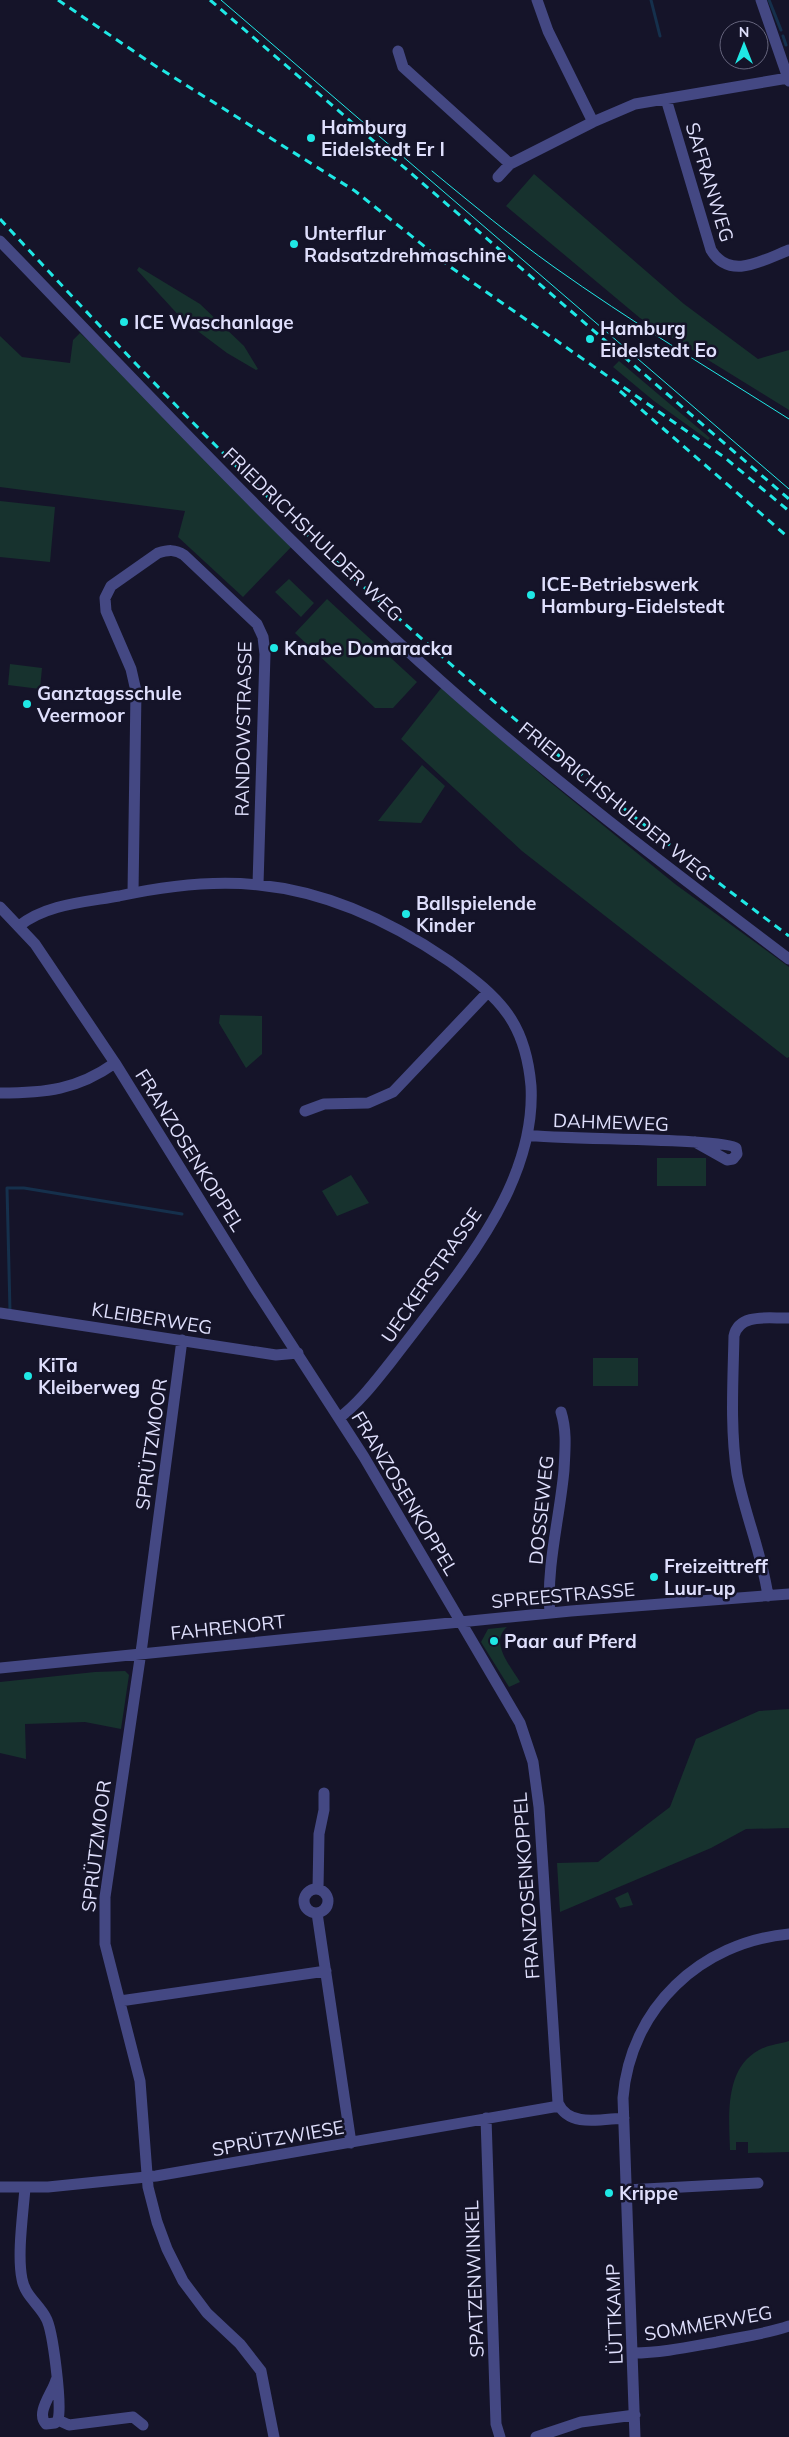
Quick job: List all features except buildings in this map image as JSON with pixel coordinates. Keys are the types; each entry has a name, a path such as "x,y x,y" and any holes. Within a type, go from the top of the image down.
{"street":[{"path":"537,0 548,31 592,122"},
{"path":"498,177 510,164 592,122 635,104 788,80 761,0"},
{"path":"398,51 403,67 510,164"},
{"name":"SAFRANWEG","path":"666,99 711,250 716,258 723,263 740,267 789,250"},
{"name":"FRIEDRICHSHULDER WEG","path":"0,241 290,539 441,681 570,792 789,959"},
{"name":"RANDOWSTRASSE","path":"133,893 136,691 129,664 106,611 105,598 111,586 158,552 165,550 173,550 184,555 253,618 263,637 265,654 258,884"},
{"name":"UECKERSTRASSE","path":"19,926 43,912 133,893 196,884 258,884 332,900 396,927 465,973 488,992 510,1018 525,1052 531,1086 527,1135 505,1198 476,1249 372,1386 357,1404 339,1418"},
{"name":"FRANZOSENKOPPEL","path":"0,907 19,926 56,973 115,1063 250,1280 378,1480 520,1724 534,1772 541,1834 556,2094 559,2106"},
{"path":"305,1111 324,1104 368,1103 393,1092 488,992"},
{"path":"0,1093 48,1092 65,1088 82,1082 115,1063"},
{"name":"DAHMEWEG","path":"527,1135 548,1138 695,1142"},
{"name":"KLEIBERWEG","path":"0,1313 276,1355 298,1353"},
{"path":"768,1596 766,1579 746,1513 737,1472 733,1404 734,1336 738,1326 745,1320 789,1318"},
{"name":"SPRÜTZMOOR","path":"182,1340 105,1897 106,1947 143,2100 147,2178 157,2222 167,2249 183,2281 207,2313 240,2344 261,2371 274,2437"},
{"name":"DOSSEWEG","path":"550,1613 549,1588 561,1500 565,1451 565,1425 561,1412"},
{"name":"SPREESTRASSE","path":"460,1622 789,1594"},
{"name":"FAHRENORT","path":"0,1668 460,1622"},
{"path":"324,1793 324,1810 319,1834 318,1890 325,1893 328,1901 324,1909 317,1913 351,2143"},
{"name":"LÜTTKAMP","path":"636,2437 624,2118 624,2080 634,2045 647,2020 677,1984 700,1965 726,1950 758,1938 789,1934"},
{"path":"120,2001 326,1971"},
{"path":"559,2106 568,2117 575,2119 624,2118"},
{"name":"SPRÜTZWIESE","path":"0,2187 25,2188 147,2178 559,2106"},
{"name":"SPATZENWINKEL","path":"486,2118 496,2424 500,2437"},
{"path":"626,2190 758,2183"},
{"path":"25,2188 21,2277 27,2293 48,2322 56,2380 58,2420"},
{"name":"SOMMERWEG","path":"633,2353 685,2347 774,2331 789,2326"},
{"path":"56,2380 42,2417 46,2424 55,2423 58,2420"},
{"path":"536,2437 581,2422 635,2415"},
{"path":"58,2420 69,2425 133,2418 143,2425"}],"green space":[{"path":"534,174 684,304 758,359 789,350 789,410 640,318 506,206"},
{"path":"139,267 200,304 244,346 258,369 256,370 227,353 183,320 137,270"},
{"path":"80,333 186,432 296,542 243,597 178,537 185,511 0,487 0,336 22,357 70,363 73,340"},
{"path":"619,361 710,438 708,440 654,401 613,367"},
{"path":"0,501 55,507 50,562 0,557"},
{"path":"289,579 314,603 301,617 275,592"},
{"path":"327,599 417,682 393,708 375,708 295,633"},
{"path":"10,664 42,668 40,689 8,685"},
{"path":"442,687 545,778 675,884 789,967 789,1057 787,1058 522,851 401,739"},
{"path":"422,765 445,786 421,823 378,821"},
{"path":"220,1015 262,1016 262,1054 246,1068 219,1023"},
{"path":"657,1158 706,1158 706,1186 657,1186"},
{"path":"351,1175 369,1203 337,1216 322,1191"},
{"path":"593,1358 638,1358 638,1386 593,1386"},
{"path":"507,1627 502,1633 501,1647 507,1662 520,1682 509,1687 481,1642 488,1629"},
{"path":"125,1671 129,1675 121,1729 85,1722 25,1724 26,1759 0,1753 0,1682 95,1672"},
{"path":"789,1709 789,1828 746,1829 711,1848 560,1912 557,1863 598,1862 670,1807 696,1739 759,1711"},
{"path":"628,1892 633,1905 620,1908 615,1898"},
{"path":"789,2041 789,2152 748,2153 748,2142 736,2142 736,2150 730,2150 731,2095 734,2081 740,2069 748,2058 762,2048"}],"waterway":[{"path":"651,0 660,36"},
{"path":"769,0 781,30"},
{"path":"783,36 786,45"},
{"path":"10,1311 7,1188 24,1188 182,1214"}],"tram line":[{"path":"221,0 789,489"},
{"path":"432,171 554,267 670,344 789,419"}],"railway":[{"path":"58,0 154,65 355,191 449,266 724,457 789,511"},
{"path":"210,0 789,499"},
{"path":"0,219 194,424 274,503 372,594 487,696 546,745 666,842 789,936"},
{"path":"620,391 789,538"}],"place":[{"name":"Hamburg Eidelstedt Er I","path":"311,138"},
{"name":"Unterflur Radsatzdrehmaschine","path":"294,244"},
{"name":"ICE Waschanlage","path":"124,322"},
{"name":"Hamburg Eidelstedt Eo","path":"590,339"},
{"name":"ICE-Betriebswerk Hamburg-Eidelstedt","path":"531,595"},
{"name":"Knabe Domaracka","path":"274,648"},
{"name":"Ganztagsschule Veermoor","path":"27,704"},
{"name":"Ballspielende Kinder","path":"406,914"},
{"name":"KiTa Kleiberweg","path":"28,1376"},
{"name":"Freizeittreff Luur-up","path":"654,1577"},
{"name":"Paar auf Pferd","path":"494,1641"},
{"name":"Krippe","path":"609,2193"}]}
